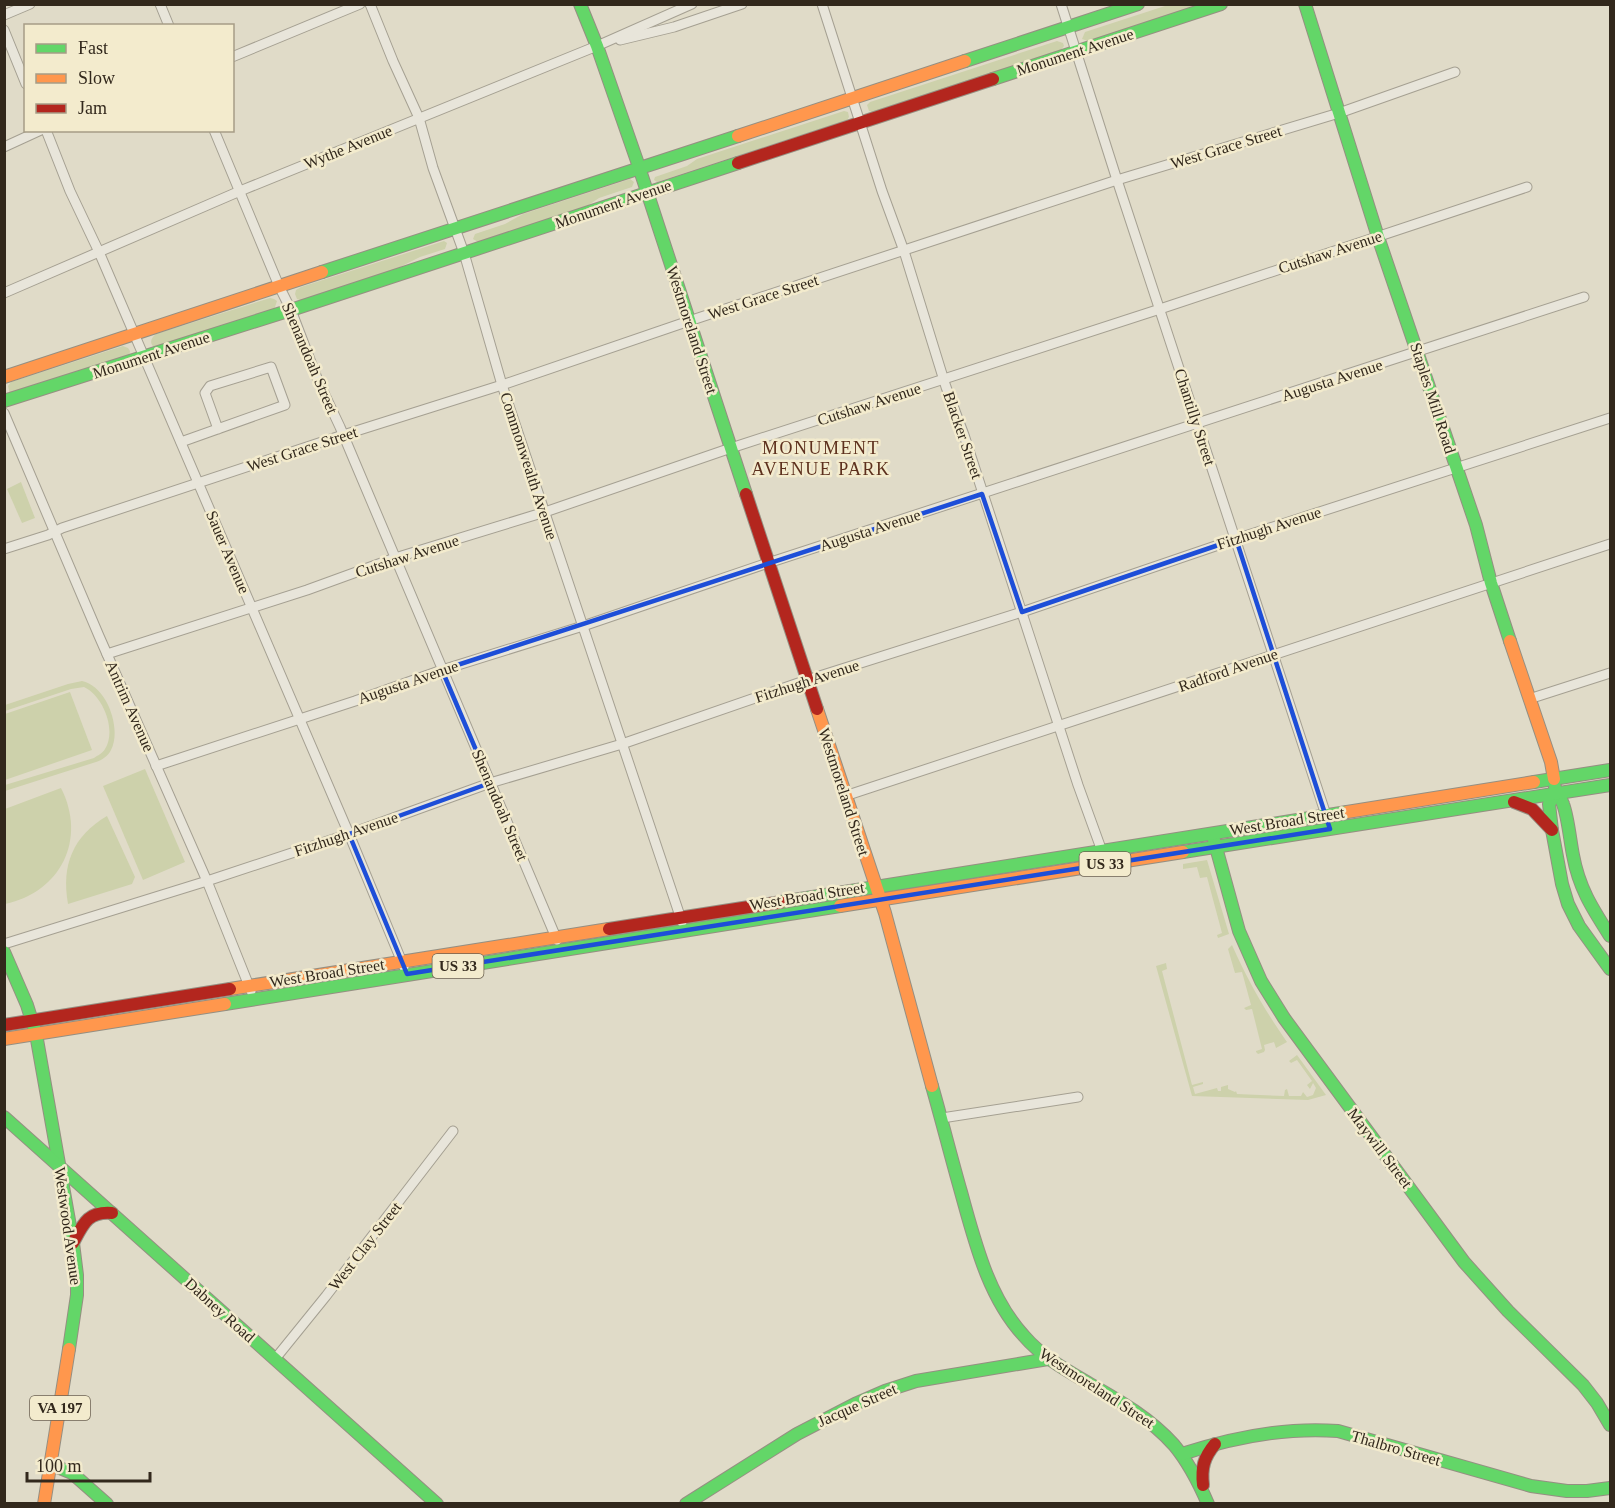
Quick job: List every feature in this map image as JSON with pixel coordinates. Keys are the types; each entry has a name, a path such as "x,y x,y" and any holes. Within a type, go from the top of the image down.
{"street":[{"path":"4,15 30,4"},
{"path":"160,4 168,24"},
{"path":"234,56 360,4"},
{"name":"Commonwealth Avenue","path":"370,4 418,118 433,168 464,253 502,385 684,930"},
{"name":"Westmoreland Street","path":"580,4 597,46 647,192 880,899 987,1278 1013,1324 1033,1346 1048,1359 1149,1420 1165,1434 1193,1471 1206,1498"},
{"name":"Wythe Avenue","path":"4,293 240,191 597,46 692,4"},
{"path":"597,46 674,27 742,4"},
{"name":"Blacker Street","path":"822,4 1106,864"},
{"name":"Chantilly Street","path":"1060,4 1330,829"},
{"name":"Monument Avenue","path":"4,376 455,230 1138,4"},
{"name":"Monument Avenue","path":"4,401 291,310 1221,4"},
{"name":"Staples Mill Road","path":"1305,4 1378,237 1476,525 1491,583 1551,762 1556,793 1563,803 1579,880 1592,909 1611,936"},
{"path":"4,30 24,79"},
{"name":"West Grace Street","path":"4,549 904,250 1117,180 1339,113 1455,72"},
{"path":"4,147 37,132"},
{"name":"Sauer Avenue","path":"47,132 70,191 135,334 407,974"},
{"name":"Shenandoah Street","path":"215,132 561,950"},
{"name":"Cutshaw Avenue","path":"107,654 252,609 395,558 545,512 731,448 1527,187"},
{"name":"Augusta Avenue","path":"156,766 442,670 583,626 768,563 1584,297"},
{"path":"181,442 218,429 285,405 272,367 210,386 207,389 206,393 218,429"},
{"name":"Antrim Avenue","path":"4,413 207,881 254,999"},
{"name":"Fitzhugh Avenue","path":"4,944 207,881 349,834 490,783 622,744 807,680 1022,612 1236,539 1611,417"},
{"name":"Radford Avenue","path":"845,796 1611,544"},
{"path":"1529,699 1611,673"},
{"name":"West Broad Street","path":"4,1025 1611,770"},
{"name":"West Broad Street","path":"4,1039 1611,785"},
{"name":"Staples Mill Road","path":"1556,793 1550,804 1552,830 1559,873 1568,904 1586,936 1611,969"},
{"path":"1509,801 1532,808 1552,830"},
{"name":"Maywill Street","path":"1212,832 1239,931 1261,981 1284,1018 1464,1262 1508,1311 1583,1385 1611,1425"},
{"name":"VA 197","path":"4,952 33,1020"},
{"name":"Westwood Avenue","path":"33,1020 77,1275 76,1304 44,1503"},
{"path":"942,1118 1078,1097"},
{"name":"Dabney Road","path":"4,1117 437,1503"},
{"name":"West Clay Street","path":"275,1359 453,1131"},
{"path":"73,1243 89,1217 102,1212 112,1213"},
{"name":"Jacque Street","path":"686,1503 832,1413 896,1386 916,1380 1048,1359"},
{"name":"Thalbro Street","path":"1182,1454 1215,1444 1294,1431 1321,1429 1340,1432 1531,1486 1572,1491 1611,1488"},
{"path":"1206,1498 1202,1466 1208,1452 1215,1444"},
{"path":"50,1464 72,1473 107,1503"}],"highlighted area":[{"path":"982,494 1022,612 1236,539 1330,829 407,974 349,834 490,783 442,670"}],"green space":[{"path":"1168,5 1201,5 1088,41 1082,39 1085,32"},
{"path":"1057,41 1063,43 1061,50 873,112 869,111 867,105 870,102"},
{"path":"844,111 848,112 847,120 657,182 654,180 655,177 687,166 697,159"},
{"path":"630,179 634,182 632,187 599,198 583,209 478,242 473,239 475,234 505,224 523,214"},
{"path":"444,241 447,243 445,249 420,257 398,268 304,301 297,299 295,294 296,290 301,287"},
{"path":"270,298 277,301 274,310 154,347 151,342 156,334"},
{"path":"123,346 130,351 129,357 10,394 8,386 11,382"},
{"path":"21,482 35,518 22,523 7,489"},
{"path":"82,681 99,691 110,710 115,731 110,752 105,758 96,762 5,791 5,785 94,758 104,751 108,741 109,723 97,698 84,687 71,689 5,711 5,705"},
{"path":"70,692 92,750 5,780 5,714"},
{"path":"145,769 185,862 143,880 103,786"},
{"path":"61,788 68,807 71,826 64,861 41,888 25,898 5,904 5,809"},
{"path":"107,816 135,877 132,884 68,904 66,877 72,853 86,833"},
{"path":"1207,860 1229,934 1218,938 1217,935 1222,933 1207,877 1200,878 1197,867 1183,869 1183,864"},
{"path":"1232,945 1257,995 1287,1042 1276,1048 1274,1042 1264,1045 1264,1052 1258,1054 1256,1051 1262,1049 1252,1009 1244,1008 1251,1005 1242,972 1235,973 1228,949"},
{"path":"1166,963 1167,969 1162,971 1192,1085 1203,1082 1193,1087 1195,1094 1217,1088 1221,1091 1221,1087 1228,1085 1228,1089 1236,1091 1237,1094 1284,1096 1287,1089 1289,1096 1301,1096 1303,1092 1307,1097 1313,1095 1316,1088 1313,1083 1310,1089 1307,1085 1312,1081 1297,1060 1291,1063 1289,1061 1297,1055 1326,1095 1308,1100 1192,1096 1156,966"}],"traffic: fast":[{"path":"580,4 637,161 746,494"},
{"path":"965,61 1138,4"},
{"path":"993,79 1221,4"},
{"path":"1305,4 1378,237 1476,525 1491,583 1510,641"},
{"path":"322,272 738,136"},
{"path":"4,401 297,308 738,163"},
{"path":"1534,782 1610,770"},
{"path":"1183,852 1610,785"},
{"path":"1555,787 1565,809 1579,878 1592,907 1610,936"},
{"path":"1556,793 1549,804 1562,884 1568,904 1579,926 1610,969"},
{"path":"781,902 1347,812"},
{"path":"1214,840 1239,931 1261,981 1284,1018 1464,1262 1508,1311 1583,1385 1610,1425"},
{"path":"225,1004 840,906"},
{"path":"4,952 27,1005 36,1034 73,1243 77,1295 69,1349"},
{"path":"932,1086 984,1268 1012,1321 1031,1344 1046,1357 1135,1411 1165,1436 1189,1466 1208,1504"},
{"path":"4,1117 437,1504"},
{"path":"686,1504 797,1434 885,1391 916,1381 1048,1359"},
{"path":"1182,1454 1220,1443 1279,1432 1338,1431 1531,1486 1567,1491 1610,1488"},
{"path":"50,1464 72,1473 107,1504"}],"traffic: slow":[{"path":"738,136 965,61"},
{"path":"4,377 322,272"},
{"path":"1510,641 1551,762 1554,779"},
{"path":"817,709 885,913 932,1086"},
{"path":"1347,812 1534,782"},
{"path":"840,906 1183,852"},
{"path":"230,989 609,929"},
{"path":"4,1039 225,1004"},
{"path":"44,1504 69,1349"}],"traffic: jam":[{"path":"738,163 993,79"},
{"path":"746,494 817,709"},
{"path":"1514,802 1532,809 1552,830"},
{"path":"609,929 781,902"},
{"path":"4,1025 230,989"},
{"path":"73,1243 87,1220 97,1214 112,1213"},
{"path":"1203,1485 1204,1463 1215,1444"}],"district":[{"name":"MONUMENT AVENUE PARK","path":"821,458"}]}
